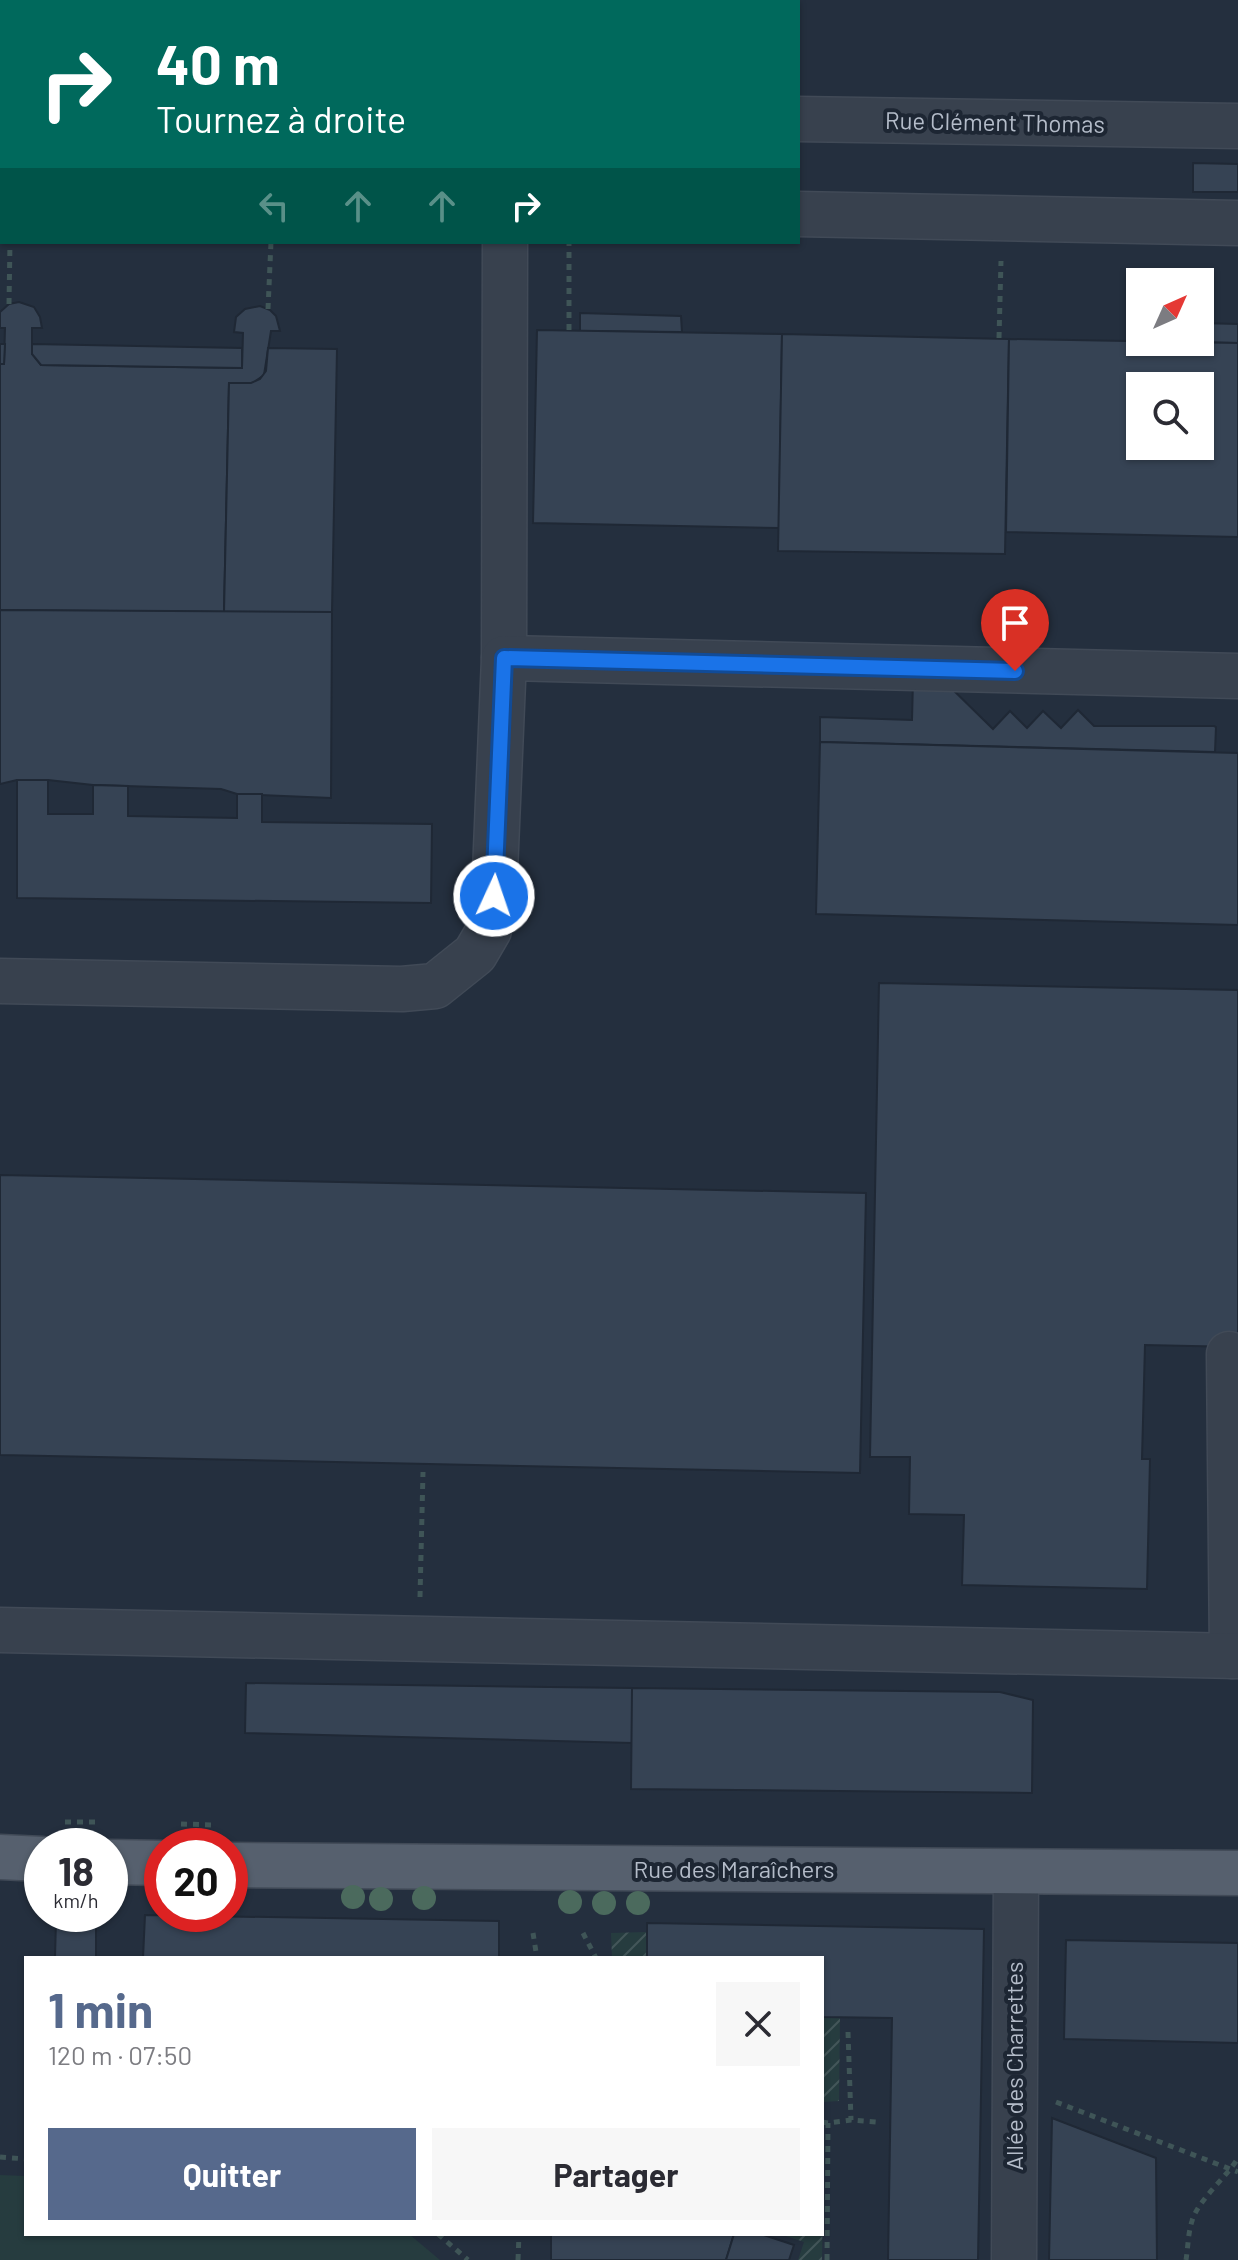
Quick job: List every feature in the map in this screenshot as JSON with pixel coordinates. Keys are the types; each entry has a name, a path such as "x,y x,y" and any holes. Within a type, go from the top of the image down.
{"main road":[{"path":"0,1857 24,1858"},
{"name":"Rue des Maraîchers","path":"248,1865 1238,1873"}],"street":[{"name":"Rue Clément Thomas","path":"800,119 1238,126"},
{"path":"800,214 1238,223"},
{"path":"0,981 402,989 435,986 475,954 489,930 494,896 504,658 505,244"},
{"path":"504,658 1238,676"},
{"path":"0,1630 1235,1656 1229,1354"},
{"name":"Allée des Charrettes","path":"1014,2260 1016,1872"}],"path":[{"path":"999,338 1001,218"},
{"path":"9,304 10,244"},
{"path":"268,309 271,244"},
{"path":"569,244 569,330"},
{"path":"419,1638 423,1472"},
{"path":"533,1933 537,1956"},
{"path":"583,1933 595,1956"},
{"path":"848,2032 851,2120"},
{"path":"1015,2098 1051,2100 1234,2171"},
{"path":"827,2260 825,2122 876,2122"},
{"path":"0,2157 24,2159"},
{"path":"1186,2260 1192,2219 1213,2189 1234,2171 1238,2158"},
{"path":"440,2236 468,2260"},
{"path":"518,2260 519,2236"}],"green space":[{"path":"647,1932 647,1956 612,1956 611,1933"},
{"path":"824,2017 840,2017 839,2101 824,2102"},
{"path":"0,2175 24,2176 24,2236 411,2236 440,2260 0,2260"},
{"path":"786,2236 822,2236 822,2260 798,2260 804,2242"}],"building":[{"path":"1193,163 1238,164 1238,192 1193,192"},
{"path":"19,302 34,307 40,317 42,328 32,328 32,354 41,365 242,368 243,333 234,332 236,317 245,309 260,306 276,316 280,331 271,331 264,375 253,383 229,383 224,612 0,610 0,364 4,364 5,328 0,328 0,312 9,304"},
{"path":"580,313 681,316 682,332 580,331"},
{"path":"1214,323 1238,324 1238,343 1214,343"},
{"path":"537,330 782,334 779,528 533,523"},
{"path":"782,334 1009,339 1005,554 778,551"},
{"path":"1009,339 1126,341 1126,356 1214,356 1214,343 1238,343 1238,537 1006,532"},
{"path":"0,344 5,344 4,364 0,364"},
{"path":"32,344 242,348 242,368 41,365 32,354"},
{"path":"268,348 337,349 332,612 224,612 229,383 251,383 260,379 266,371"},
{"path":"0,610 332,612 331,798 48,780 17,780 0,784"},
{"path":"913,679 944,681 993,729 1010,711 1027,728 1043,711 1061,728 1078,710 1094,726 1214,726 1215,752 820,742 820,717 912,720"},
{"path":"820,742 1238,753 1238,925 816,914"},
{"path":"17,780 48,780 48,814 93,814 93,785 128,786 128,816 237,818 237,794 262,794 262,822 432,824 431,903 17,898"},
{"path":"879,983 1238,990 1238,1347 1145,1345 1142,1459 1150,1459 1147,1589 962,1585 964,1515 909,1514 910,1457 870,1457"},
{"path":"0,1175 866,1193 860,1473 0,1455"},
{"path":"246,1683 632,1688 632,1743 245,1733"},
{"path":"632,1688 1000,1692 1033,1700 1032,1793 631,1789"},
{"path":"248,1917 499,1921 499,1956 143,1956 144,1932 248,1932"},
{"path":"647,1923 984,1929 978,2260 888,2260 892,2018 824,2017 824,1956 647,1956"},
{"path":"56,1932 96,1932 96,1956 55,1956"},
{"path":"1066,1940 1238,1943 1238,2043 1064,2039"},
{"path":"1052,2118 1156,2158 1157,2260 1049,2260"},
{"path":"551,2236 733,2236 726,2260 551,2260"},
{"path":"733,2236 767,2236 794,2245 789,2260 726,2260"}],"route":[{"path":"494,896 504,658 1015,671"}]}
